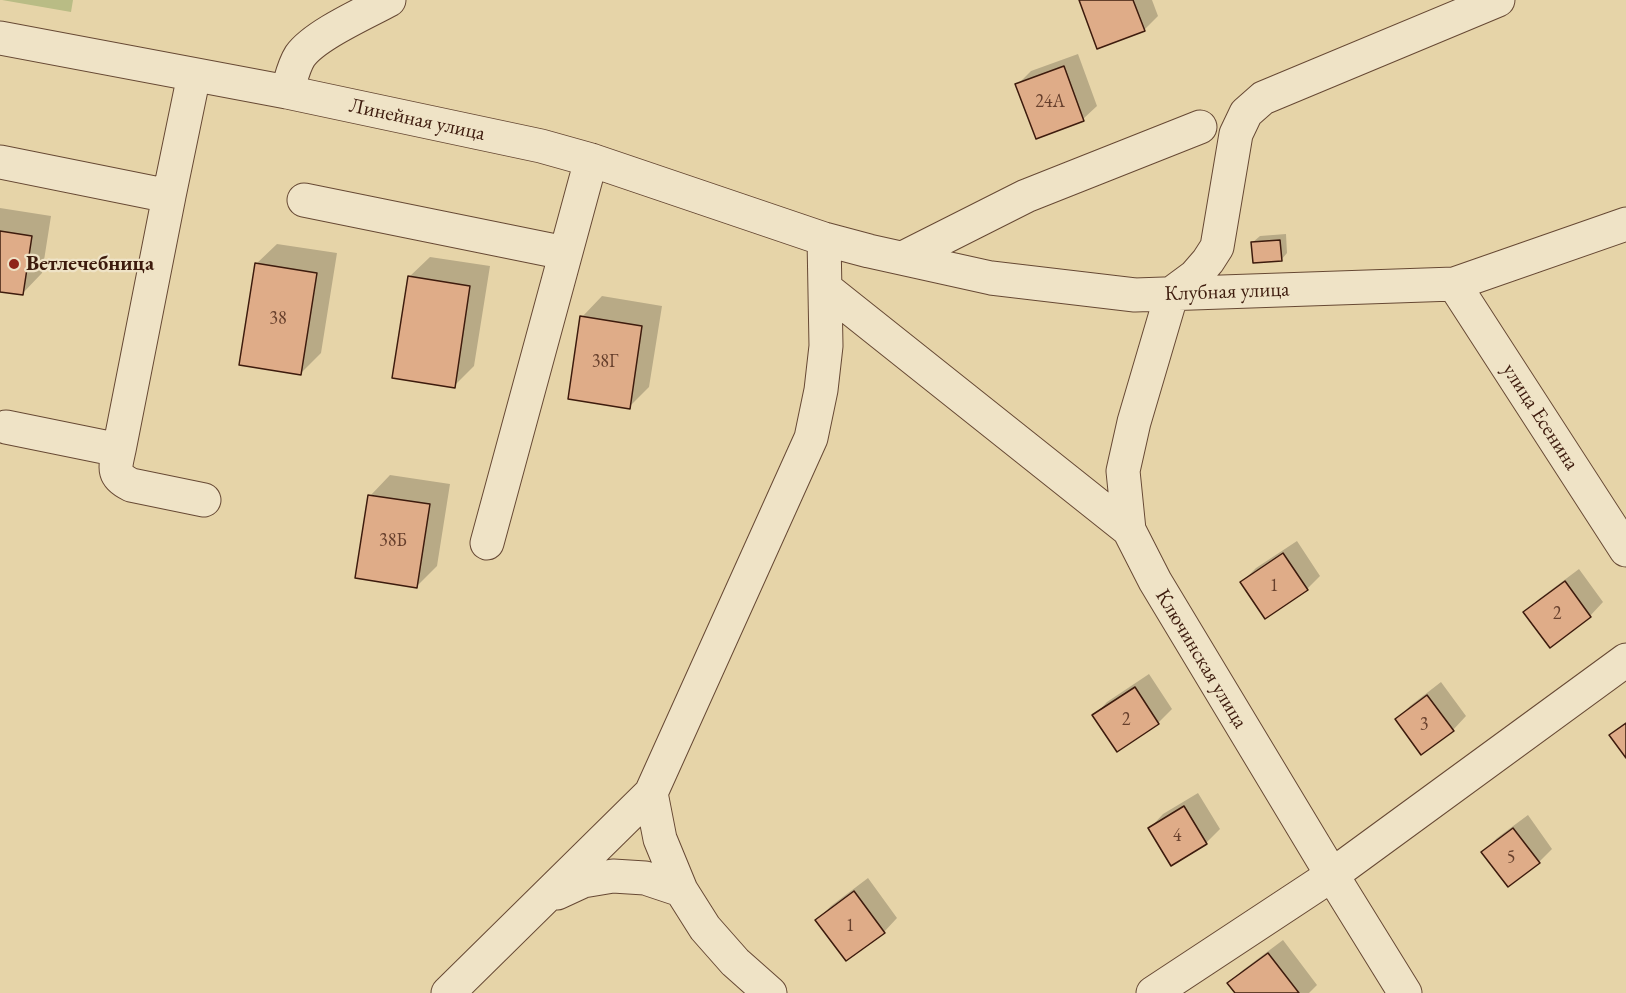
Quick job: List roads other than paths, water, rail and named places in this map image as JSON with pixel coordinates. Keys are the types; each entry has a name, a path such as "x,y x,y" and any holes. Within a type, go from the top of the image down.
{"street":[{"path":"287,92 294,68 306,49 316,40 389,0"},
{"path":"1172,293 1195,276 1217,247 1236,134 1246,113 1263,98 1498,0"},
{"name":"Линейная улица","path":"0,38 287,92 541,146 591,160 824,239"},
{"path":"194,75 116,472 121,480 131,485 204,500"},
{"path":"903,258 1026,196 1200,127"},
{"path":"487,543 591,160"},
{"path":"0,162 170,196"},
{"path":"304,200 566,253"},
{"name":"Клубная улица","path":"824,239 992,278 1135,295 1455,284 1626,224"},
{"path":"448,993 651,793 811,438 821,390 826,346 824,239"},
{"name":"улица Есенина","path":"1455,284 1626,550"},
{"path":"825,288 1129,530"},
{"name":"Ключинская улица","path":"1172,293 1134,422 1123,471 1129,530 1155,581 1405,993"},
{"path":"6,427 119,450"},
{"path":"1153,993 1332,875 1626,660"},
{"path":"651,793 660,839 681,890 705,928 735,963 770,993"},
{"path":"545,899 583,881 613,876 645,878 681,890"}],"place":[{"name":"Ветлечебница","path":"14,264"}]}
